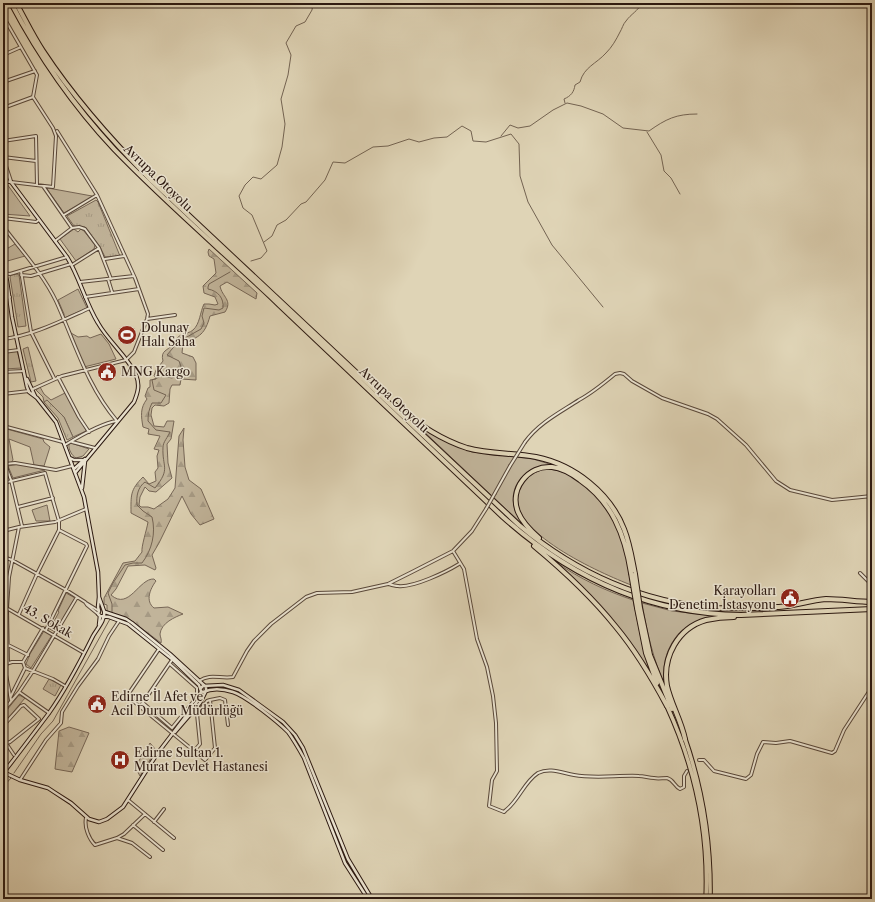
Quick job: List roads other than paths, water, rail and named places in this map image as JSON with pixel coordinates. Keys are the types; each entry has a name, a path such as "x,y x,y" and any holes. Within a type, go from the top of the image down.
{"highway":[{"name":"Avrupa Otoyolu","path":"11,3 35,47 56,78 114,149 170,204 513,526 543,550 598,583 624,594 687,610 723,614 766,614 872,609"},
{"name":"Avrupa Otoyolu","path":"16,3 55,69 115,143 151,180 519,525 553,552 581,569 614,584 642,594 674,602 714,608 781,607 827,599 872,602"},
{"path":"374,389 423,428 453,443 484,451 531,456 544,459 570,469 600,492 612,506 619,517 630,546 638,608 646,653 686,754 697,793 705,850 706,899"},
{"path":"581,569 539,538 530,530 521,518 516,504 517,492 523,479 535,470 547,467 560,469 579,479 600,498 609,508 620,528 633,573"},
{"path":"513,526 572,580 608,617 642,662 667,706"},
{"path":"638,608 651,660 685,738"},
{"path":"710,899 710,856 705,816 697,777 682,727 671,698 667,680 668,658 674,645 686,631 702,621 717,618 766,614"}],"main road":[{"path":"3,158 11,182 72,264 90,308 103,331 136,374 139,387 134,402 75,471"},
{"path":"3,181 11,182"},
{"path":"3,268 10,297 16,337 26,378 36,398 54,418 82,490 87,508 98,572 98,607 100,614 99,625 65,686 49,712 3,772 20,780 54,792 74,805 86,818 95,822 107,819 123,807 157,754 199,699 203,686 223,686 239,690 278,717 295,735 303,748 348,859 372,899"},
{"path":"69,457 74,460 85,459"},
{"path":"82,490 85,459"},
{"path":"99,597 104,611"},
{"path":"100,614 105,614 104,611"},
{"path":"104,611 126,619 207,689 202,700 173,734"},
{"path":"100,614 128,624 173,659 204,692 224,689 236,693 274,720 293,738 304,758 345,863 368,899"}],"street":[{"path":"3,16 37,75 33,97 53,128 56,136 53,187 11,182"},
{"path":"3,55 21,47"},
{"path":"3,82 35,71"},
{"path":"3,108 33,97"},
{"path":"3,394 31,390 54,378 126,360 134,352 147,319 148,314 134,276 97,195 57,131"},
{"path":"3,141 35,135 37,185"},
{"path":"3,158 36,161"},
{"path":"43,186 72,228"},
{"path":"64,215 97,195"},
{"path":"3,218 36,222 40,219"},
{"path":"3,226 40,274 55,300 85,370 102,403 117,421 89,432 72,442 64,444 3,426"},
{"path":"55,241 72,228 79,227 84,229 99,248 111,279"},
{"path":"21,275 31,276 72,264 99,248"},
{"path":"104,259 124,256"},
{"path":"3,272 10,274 67,257"},
{"path":"21,271 31,332 54,378"},
{"path":"80,282 134,276"},
{"path":"108,279 112,292"},
{"path":"85,297 139,289"},
{"path":"3,298 10,297"},
{"path":"3,339 16,337 31,332 64,320 90,308"},
{"path":"147,319 175,314"},
{"path":"3,352 19,350"},
{"path":"3,372 25,370"},
{"path":"199,681 207,676 233,677 254,641 271,624 306,597 317,593 348,593 388,584 453,551 472,531 510,466 533,431 544,422 587,396 615,374 622,373 632,381 662,398 718,419 746,445 776,481 790,490 832,500 872,496"},
{"path":"58,377 89,432"},
{"path":"72,442 95,448"},
{"path":"3,459 11,480 18,507 20,527 9,577 7,608 8,663"},
{"path":"5,464 15,463 56,470 72,466"},
{"path":"3,483 45,473 59,521 59,530 19,614"},
{"path":"18,507 53,498"},
{"path":"3,531 59,521 87,508"},
{"path":"23,662 66,590 87,546 86,544 59,530"},
{"path":"453,551 464,568 477,639 486,666 495,707 496,771 492,780 489,806 504,812 532,778 537,774 548,770 587,777 639,776 664,778 672,780 677,788 680,789 684,787 684,776 687,772"},
{"path":"3,557 12,560 66,590 100,614"},
{"path":"388,584 399,587 411,584 446,572 460,564"},
{"path":"860,573 872,585"},
{"path":"3,711 19,692 33,671 77,597"},
{"name":"43. Sokak","path":"3,606 54,634 84,653"},
{"path":"20,780 34,757 61,723 62,712 78,686 98,659 109,636 119,620"},
{"path":"3,641 8,641"},
{"path":"8,645 28,654"},
{"path":"159,648 127,696 205,760 215,748 210,700"},
{"path":"140,706 173,659"},
{"path":"11,700 4,665 12,662 23,662"},
{"path":"11,696 25,668 23,662"},
{"path":"143,703 172,728 194,702 197,694 197,688 170,664"},
{"path":"25,668 53,679 65,686"},
{"path":"699,760 704,760 714,771 746,778 751,775 757,754 763,742 790,741 832,753 835,751 844,730 872,687"},
{"path":"19,692 49,712"},
{"path":"194,751 200,744 197,714 207,701 220,698 225,700 228,725"},
{"path":"3,726 21,706 24,705 39,719 20,736 6,744"},
{"path":"193,711 197,714"},
{"path":"3,743 6,744 14,755"},
{"path":"128,800 174,838"},
{"path":"154,822 164,809"},
{"path":"86,818 89,835 95,845 117,838 145,814"},
{"path":"133,825 163,850"},
{"path":"117,838 132,843 150,857"}],"waterway":[{"path":"251,261 261,258 267,251 252,215 243,208 239,196 245,185 253,177 261,179 277,165 282,147 285,124 281,99 288,75 291,55 286,43 296,26 305,22 312,10 313,3"},
{"path":"565,103 564,99 572,94 575,85 580,82 587,69 602,57 610,48 625,22 642,3"},
{"path":"501,136 510,125 518,128 530,126 553,110 567,103 581,106 603,114 623,128 649,131 661,123 677,116 697,114"},
{"path":"264,242 272,236 277,225 286,220 301,204 306,202 325,180 333,162 345,163 373,147 388,146 409,139 419,142 434,138 447,137 462,126 471,131 473,141 486,142 511,134 519,144 520,176 528,202 552,245 603,307"},
{"path":"647,132 661,155 664,171 671,178 680,194"},
{"path":"112,612 112,604 108,593 113,583 125,565 142,563 151,547 154,529 152,517 137,505 138,492 145,482 155,488 163,476 165,468 163,445 170,432 156,430 148,421 148,418 149,409 152,403 161,403 166,395 154,390 152,380 162,376 172,378 183,372 179,361 167,355 178,342 201,329 204,323 202,316 204,308 219,310 223,308 220,296 215,291 208,289 208,287 209,284 230,272"},
{"path":"14,773 41,734 53,721 110,619"},
{"path":"3,787 11,778"}],"place":[{"name":"Dolunay Halı Saha","path":"127,335"},
{"name":"MNG Kargo","path":"107,372"},
{"name":"Karayolları Denetim İstasyonu","path":"790,598"},
{"name":"Edirne İl Afet ve Acil Durum Müdürlüğü","path":"97,704"},
{"name":"Edirne Sultan 1. Murat Devlet Hastanesi","path":"120,760"}]}
